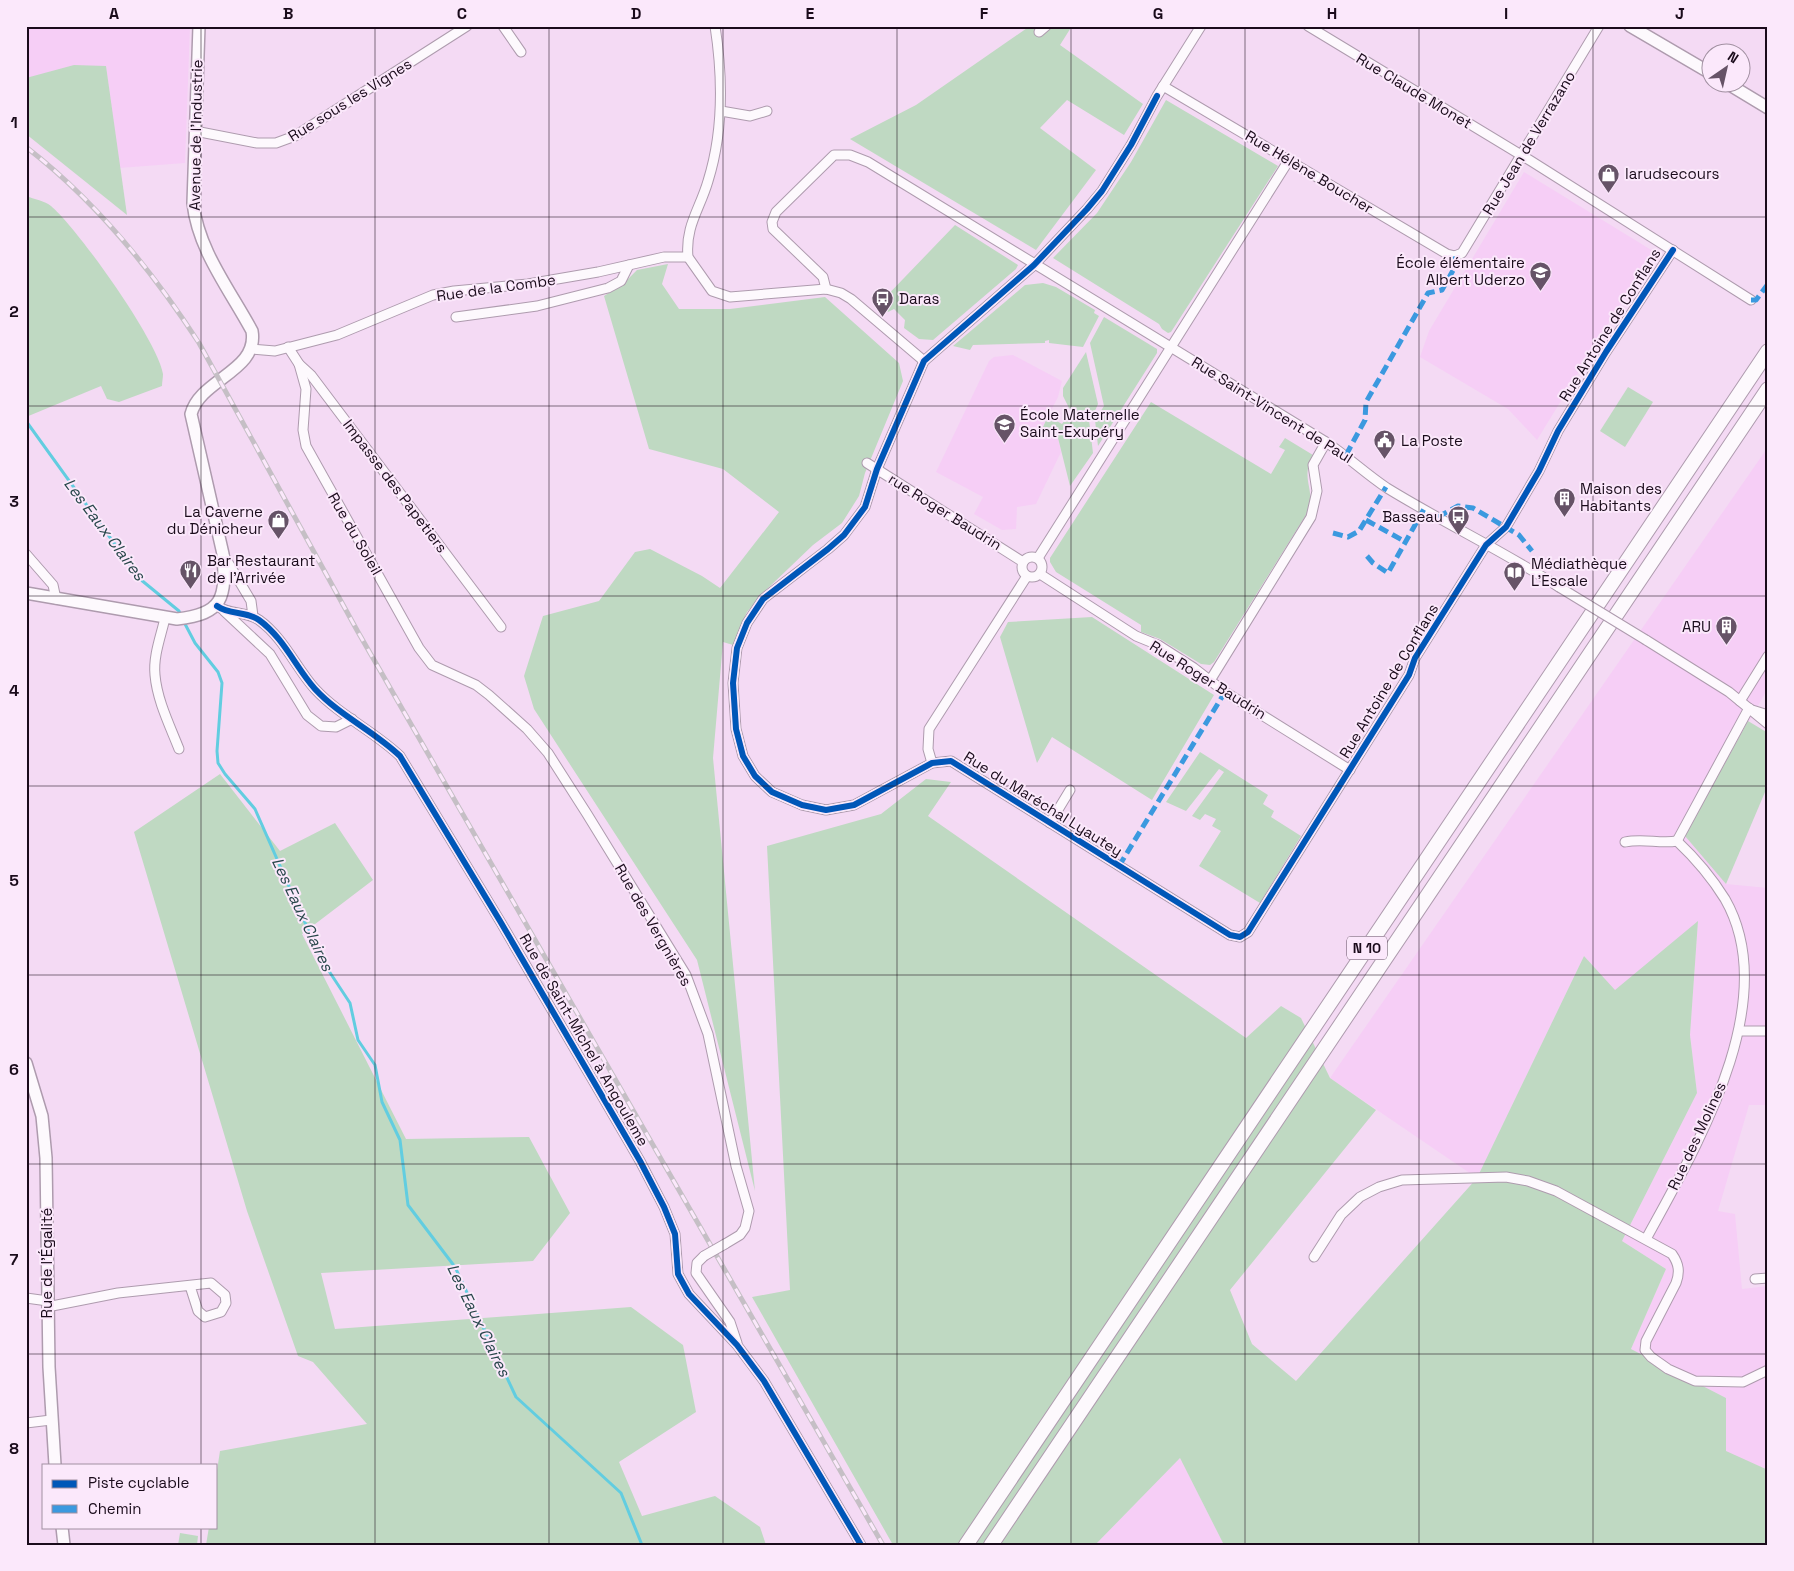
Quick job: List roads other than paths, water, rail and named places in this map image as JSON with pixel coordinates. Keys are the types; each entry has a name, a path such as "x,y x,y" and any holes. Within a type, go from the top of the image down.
{"highway":[{"name":"N 10","path":"966,1545 1768,351"},
{"name":"N 10","path":"991,1545 1768,389"}],"street":[{"name":"Avenue de l'Industrie","path":"199,26 193,203 195,223 207,252 252,331 252,349"},
{"name":"Rue sous les Vignes","path":"195,131 257,143 276,144 295,136 467,26"},
{"path":"504,26 522,52"},
{"path":"715,26 722,70 721,112 708,181 690,223 688,257 712,291 730,297 826,289 841,293 851,299 924,360"},
{"path":"1027,576 930,729 928,749 932,763 854,805 826,810 802,805 772,792 755,776 743,756 736,729 733,683 737,648 747,623 763,599 844,535 865,507 878,469 924,360 1034,265 1102,191 1131,145 1163,86 1201,26"},
{"name":"Rue Claude Monet","path":"1308,26 1751,300"},
{"name":"Rue Jean de Verrazano","path":"1455,256 1462,253 1599,26"},
{"path":"1630,26 1702,68"},
{"name":"Rue Hélène Boucher","path":"1163,86 1447,254 1455,256"},
{"path":"1742,92 1768,108"},
{"path":"721,112 750,116 767,111"},
{"name":"Rue Saint-Vincent de Paul","path":"826,289 823,277 773,229 772,222 776,212 834,155 850,155 868,162 1326,442 1386,487 1486,544 1646,640 1740,701 1768,724"},
{"path":"1038,558 1290,160"},
{"name":"Rue Antoine de Conflans","path":"1230,935 1240,937 1248,932 1409,675 1415,658 1486,544 1506,527 1539,471 1558,432 1606,352 1673,250"},
{"name":"Rue de la Combe","path":"252,349 275,351 337,335 433,295 454,291 528,284 664,257 688,257"},
{"path":"456,316 537,306 608,288 621,281 629,265"},
{"name":"Impasse des Papetiers","path":"288,347 299,364 312,375 501,626"},
{"path":"220,608 225,577 223,554 190,414 200,397 245,359 252,349"},
{"name":"Rue du Soleil","path":"299,364 306,389 303,430 306,446 419,648 432,665 460,678"},
{"path":"1211,679 1311,517 1317,491 1313,465 1326,442"},
{"name":"rue Roger Baudrin","path":"867,463 1023,562"},
{"path":"26,554 53,585 56,598"},
{"path":"26,594 165,618 193,618 220,608 253,616 251,601 223,554"},
{"path":"1028,557 1038,558 1042,563 1040,574 1034,577 1027,576 1022,568 1023,562 1028,557"},
{"name":"Rue Roger Baudrin","path":"1040,574 1136,636 1158,645 1211,679 1224,692 1350,770"},
{"path":"220,608 270,654 307,715 321,726 336,727 352,719"},
{"name":"Rue de Saint-Michel à Angouleme","path":"253,616 272,632 315,689 352,719 389,745 400,756 567,1036 660,1199 675,1234 678,1274 688,1294 737,1345 775,1397 860,1545"},
{"path":"165,618 155,674 157,689 179,749"},
{"path":"1740,701 1768,656"},
{"name":"Rue des Vergnières","path":"460,678 489,695 527,729 548,754 588,814 686,975 708,1034 736,1166 749,1211 745,1228 740,1235 704,1256 697,1263 696,1273 730,1322 737,1345"},
{"path":"1625,842 1640,839 1677,841 1749,708 1768,715"},
{"name":"Rue du Maréchal Lyautey","path":"932,763 951,761 1230,935"},
{"path":"1050,823 1070,790"},
{"name":"Rue des Molines","path":"1646,1240 1720,1094 1739,1031 1744,985 1739,937 1725,900 1709,875 1677,841"},
{"path":"1739,1031 1768,1031"},
{"name":"Rue de l'Égalité","path":"26,1063 42,1116 46,1158 51,1420 55,1464"},
{"path":"1314,1257 1341,1215 1360,1197 1379,1187 1402,1180 1506,1177 1528,1181 1556,1191 1672,1254 1678,1267 1676,1283 1646,1341 1645,1350 1651,1357 1668,1369 1695,1381 1743,1382 1768,1370"},
{"path":"1755,1279 1768,1278"},
{"path":"26,1298 48,1304 211,1283 225,1295 226,1303 221,1312 205,1318 198,1312 190,1286"},
{"path":"26,1422 51,1420"},
{"path":"62,1528 64,1545"}],"waterway":[{"name":"Les Eaux Claires","path":"26,421 140,579 179,611 181,616"},
{"name":"Les Eaux Claires","path":"184,622 195,643 218,672 222,683 217,751 218,763 255,809 321,959 350,1003 358,1040 375,1065 382,1102 400,1140 408,1205 455,1267 516,1397 621,1493 642,1545"}],"railway":[{"path":"26,147 52,168 99,213 142,263 199,343 358,632 883,1545"}],"place":[{"name":"larudsecours","path":"1609,193"},
{"name":"École élémentaire Albert Uderzo","path":"1541,291"},
{"name":"Daras","path":"883,318"},
{"name":"École Maternelle Saint-Exupéry","path":"1004,443"},
{"name":"La Poste","path":"1385,460"},
{"name":"Maison des Habitants","path":"1564,517"},
{"name":"Basseau","path":"1459,536"},
{"name":"La Caverne du Dénicheur","path":"279,540"},
{"name":"Bar Restaurant de l'Arrivée","path":"191,589"},
{"name":"Médiathèque L'Escale","path":"1515,592"},
{"name":"ARU","path":"1727,646"}]}
